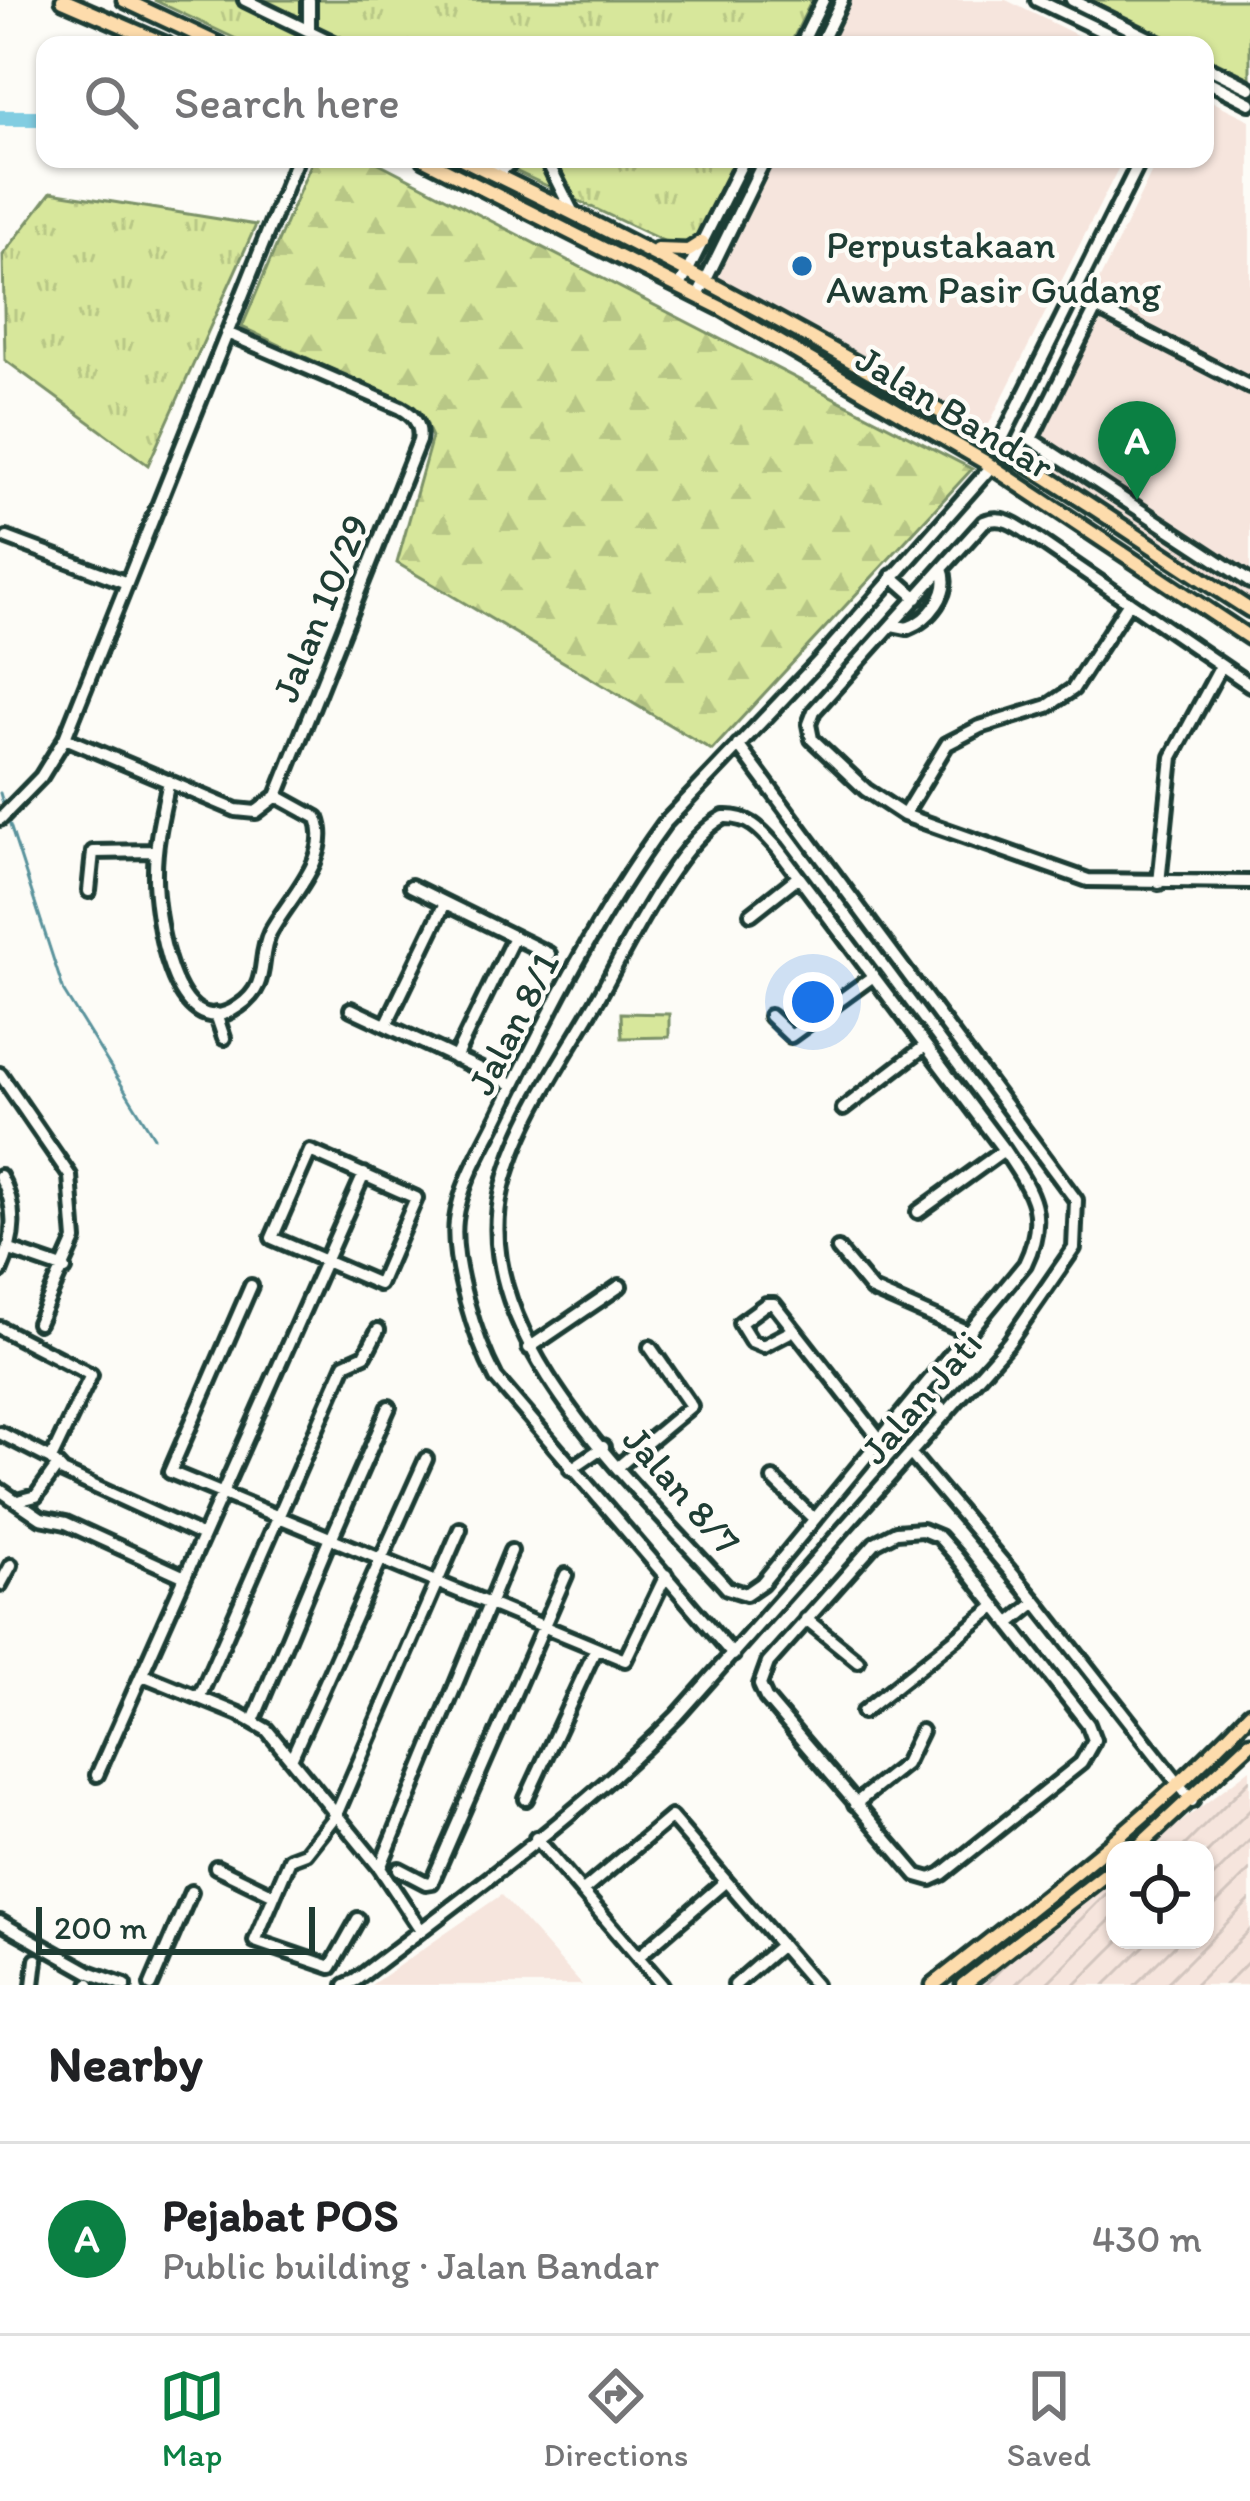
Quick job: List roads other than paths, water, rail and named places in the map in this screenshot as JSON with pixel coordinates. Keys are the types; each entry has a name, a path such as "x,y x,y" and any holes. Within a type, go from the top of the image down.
{"main road":[{"path":"63,0 146,36"},
{"path":"124,0 201,36"},
{"name":"Jalan Bandar","path":"442,168 680,286 992,466 1250,638"},
{"name":"Jalan Bandar","path":"483,169 706,280 998,447 1250,610"},
{"path":"650,250 688,251 702,242"},
{"path":"933,1985 1179,1783 1250,1713"},
{"path":"1145,1841 1250,1743"},
{"path":"963,1985 1106,1875"}],"street":[{"path":"244,0 319,36"},
{"path":"309,0 309,31"},
{"path":"805,36 823,0"},
{"path":"824,36 842,0"},
{"path":"1037,0 1112,36"},
{"path":"1072,0 1145,36"},
{"path":"1214,70 1250,88"},
{"path":"1214,85 1250,103"},
{"path":"0,819 41,777 65,738 293,168"},
{"path":"483,169 504,168"},
{"path":"550,168 571,209"},
{"path":"680,286 739,168"},
{"path":"698,296 761,168"},
{"path":"998,447 1137,168"},
{"path":"1073,296 1250,387"},
{"path":"1096,308 1031,439 1250,582"},
{"name":"Jalan 10/29","path":"227,333 401,408 414,417 420,430 277,796"},
{"name":"Jalan 8/1","path":"734,1655 496,1378 479,1340 458,1253 456,1222 463,1190 514,1085 579,960 643,853 664,824 820,660 992,466"},
{"path":"1250,685 1022,530 994,518 984,522 814,711 809,724 812,739 849,775 904,815 1088,880 1250,882"},
{"path":"7,538 127,583"},
{"path":"892,625 910,628 922,620 945,591 943,569"},
{"path":"892,576 916,598"},
{"path":"904,815 947,744 980,727 1048,706 1073,689 1129,602"},
{"path":"1159,883 1172,757 1221,666"},
{"path":"65,738 247,813 277,796 317,818 321,843 268,936 265,969 255,990 238,1007 216,1014 196,1009 171,974 155,886 155,851 169,781"},
{"name":"Jalan Jati","path":"345,1985 421,1930 642,1751 734,1655 1009,1342 1072,1251 1078,1204 738,745"},
{"name":"Jalan 8/7","path":"738,817 754,824 798,877 1033,1193 1037,1238 1025,1264 758,1588 740,1594 728,1588 555,1390 529,1348 502,1272 497,1223 507,1173 532,1117 661,887 714,823 738,817"},
{"path":"89,891 93,852 155,851"},
{"path":"752,914 798,877"},
{"path":"411,886 549,954"},
{"path":"386,1025 445,903"},
{"path":"844,940 868,919"},
{"path":"455,1058 514,937"},
{"path":"770,1016 791,1036 872,977"},
{"path":"351,1009 514,1085"},
{"path":"216,1014 224,1038"},
{"path":"843,1109 925,1046"},
{"path":"0,1074 70,1176 75,1240 38,1323"},
{"path":"504,1106 532,1117"},
{"path":"918,1213 1004,1150"},
{"path":"310,1151 364,1174 417,1202 379,1285 274,1239 272,1233 310,1151"},
{"path":"97,1775 364,1174"},
{"path":"0,1175 14,1217 10,1250 0,1272"},
{"path":"838,1249 872,1290 968,1332"},
{"path":"10,1250 65,1269"},
{"path":"251,1286 170,1472 625,1660 666,1575"},
{"path":"529,1348 620,1286"},
{"path":"793,1330 763,1346 751,1341 740,1324 772,1303 879,1438"},
{"path":"200,1698 346,1364 365,1355 378,1330"},
{"path":"2,1333 91,1375 36,1496 20,1500"},
{"path":"620,1466 691,1406 650,1347"},
{"path":"919,1391 946,1413"},
{"path":"254,1720 389,1407"},
{"path":"0,1433 203,1536"},
{"path":"571,1469 603,1447"},
{"path":"910,1453 1036,1602 1192,1801"},
{"path":"292,1757 426,1459"},
{"path":"772,1479 813,1518"},
{"path":"0,1490 41,1518 66,1523 185,1577"},
{"path":"358,1919 334,1964 326,1966 255,1941 291,1857 307,1853 336,1815 460,1529"},
{"path":"915,1529 939,1537 1009,1624 1091,1729 1093,1745 1081,1762 942,1874 931,1879 916,1875 761,1692 763,1671 875,1543 896,1532 915,1529"},
{"path":"380,1868 511,1551"},
{"path":"0,1585 11,1565"},
{"path":"399,1869 428,1884 434,1879 566,1575"},
{"path":"1009,1624 1036,1602"},
{"path":"863,1712 995,1606"},
{"path":"806,1619 858,1661"},
{"path":"526,1798 596,1648"},
{"path":"143,1675 254,1720 292,1757 380,1868 421,1930"},
{"path":"855,1804 905,1764 922,1731"},
{"path":"582,1892 670,1816 815,1985"},
{"path":"536,1838 662,1985"},
{"path":"216,1867 274,1895"},
{"path":"638,1957 726,1881"},
{"path":"151,1985 191,1892"},
{"path":"0,1922 91,1973 124,1985"},
{"path":"735,1985 781,1946"},
{"path":"33,1985 36,1960"}],"waterway":[{"path":"0,118 36,118"},
{"path":"0,793 5,810"},
{"path":"8,819 64,992 154,1137"}],"place":[{"name":"Perpustakaan Awam Pasir Gudang","path":"802,266"},
{"name":"Pejabat POS","path":"1137,500"}]}
